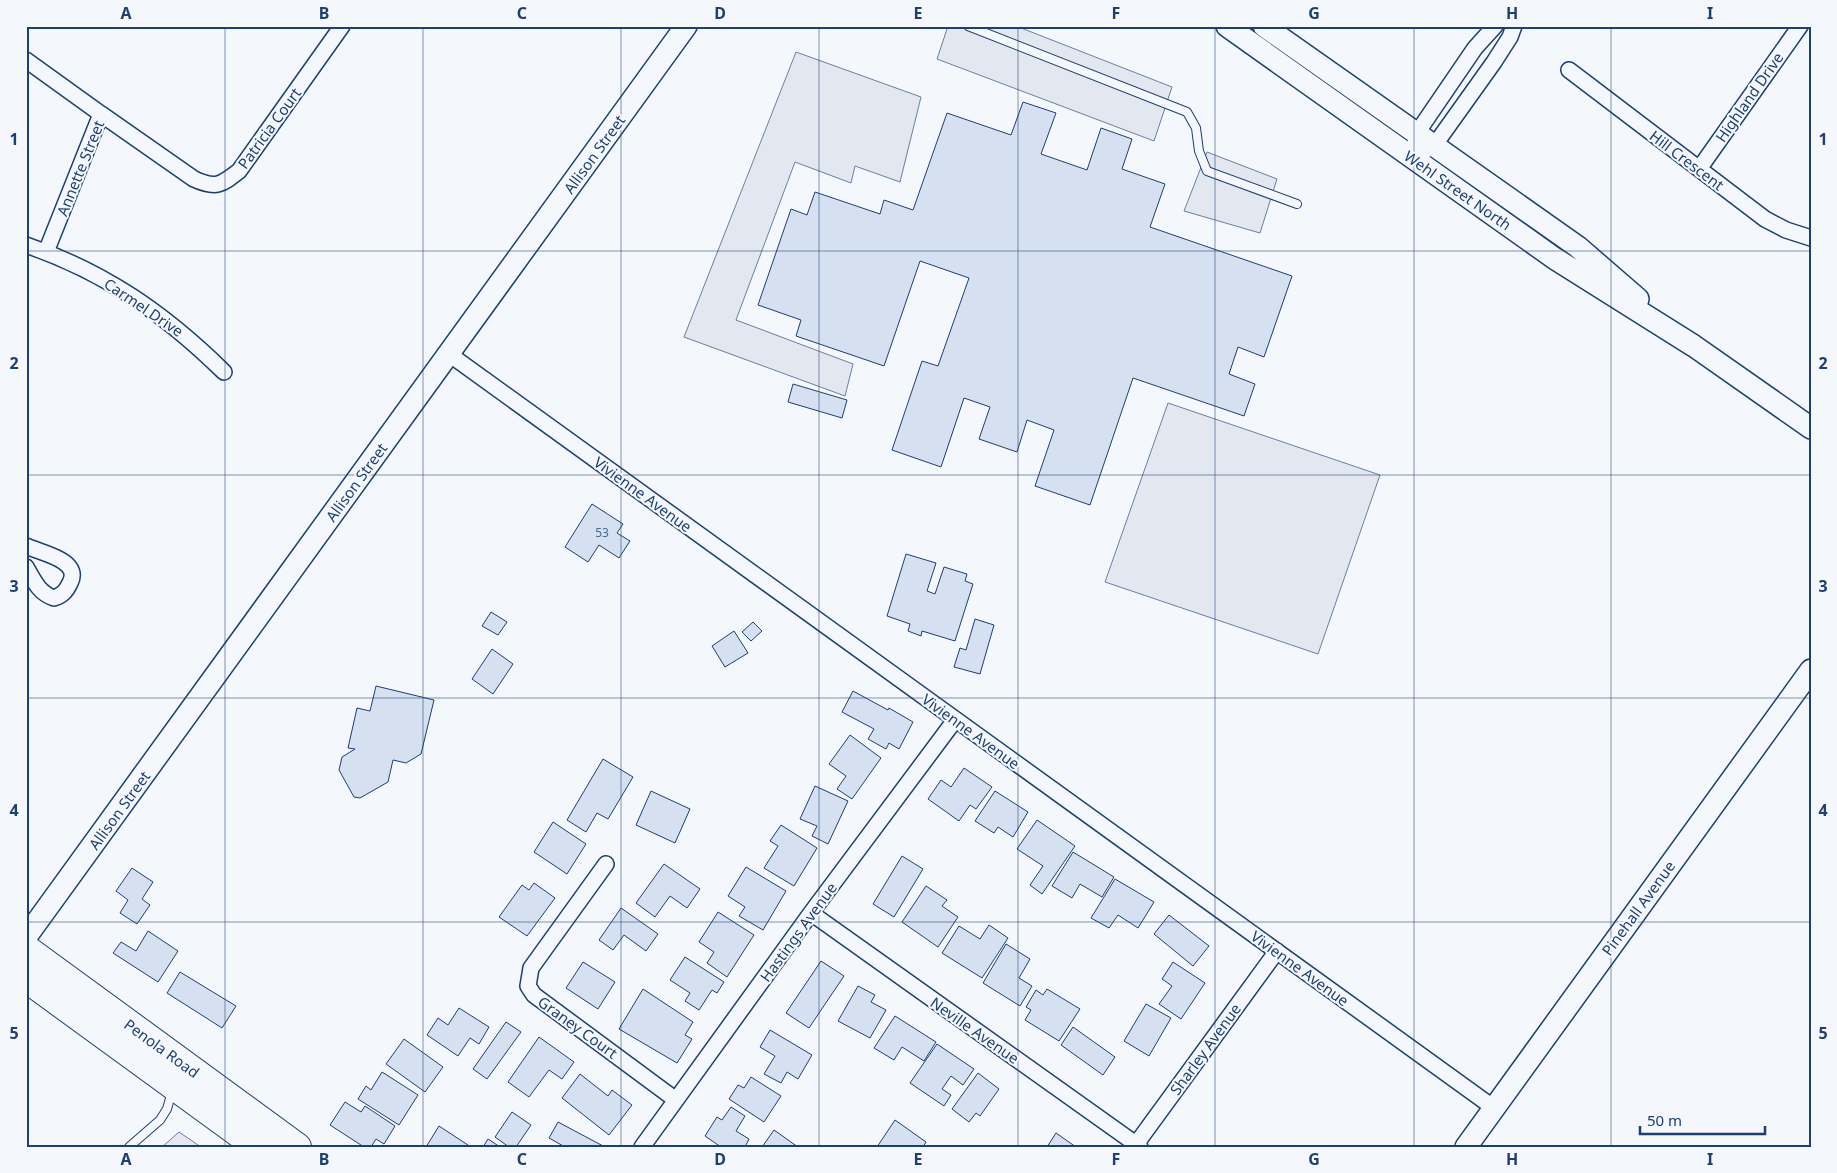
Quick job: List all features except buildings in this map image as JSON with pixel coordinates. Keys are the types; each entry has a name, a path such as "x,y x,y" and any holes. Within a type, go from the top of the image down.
{"highway":[{"name":"Penola Road","path":"26,949 297,1147"},
{"name":"Penola Road","path":"26,978 258,1147"}],"street":[{"name":"Patricia Court","path":"101,114 194,179 208,185 224,182 239,171 342,26"},
{"name":"Allison Street","path":"26,937 686,26"},
{"name":"Wehl Street North","path":"1226,26 1554,258 1694,346 1811,428"},
{"name":"Wehl Street North","path":"1264,26 1578,247 1694,346"},
{"path":"1412,157 1417,134 1475,48 1495,26"},
{"path":"1412,157 1434,146 1494,62 1510,37 1514,26"},
{"name":"Highland Drive","path":"1698,169 1800,26"},
{"name":"Annette Street","path":"26,60 101,114 46,252"},
{"name":"Hill Crescent","path":"1569,70 1765,219 1786,230 1811,238"},
{"name":"Carmel Drive","path":"26,245 66,260 130,294 176,327 224,372"},
{"name":"Vivienne Avenue","path":"449,354 1494,1108"},
{"path":"26,546 67,563 72,569 73,578 63,595 54,598 46,595 37,587 26,567"},
{"name":"Pinehall Avenue","path":"1466,1147 1811,670"},
{"name":"Hastings Avenue","path":"642,1147 811,913 955,720"},
{"name":"Graney Court","path":"606,864 531,968 528,986 534,995 676,1100"},
{"name":"Neville Avenue","path":"811,913 1136,1146"},
{"name":"Sharley Avenue","path":"1136,1146 1277,951"}],"lane":[{"path":"968,26 1187,112 1196,128 1199,150 1207,171 1297,204"},
{"path":"129,1147 160,1120 167,1109 173,1086"}],"shaded area":[{"path":"948,26 1016,26 1172,87 1154,141 937,59"},
{"path":"796,52 921,97 900,182 855,166 851,183 795,162 736,320 853,364 845,396 684,337"},
{"path":"1207,152 1277,179 1260,233 1184,211"},
{"path":"1168,403 1380,475 1318,654 1105,582"},
{"path":"179,1132 201,1147 162,1147"}]}
